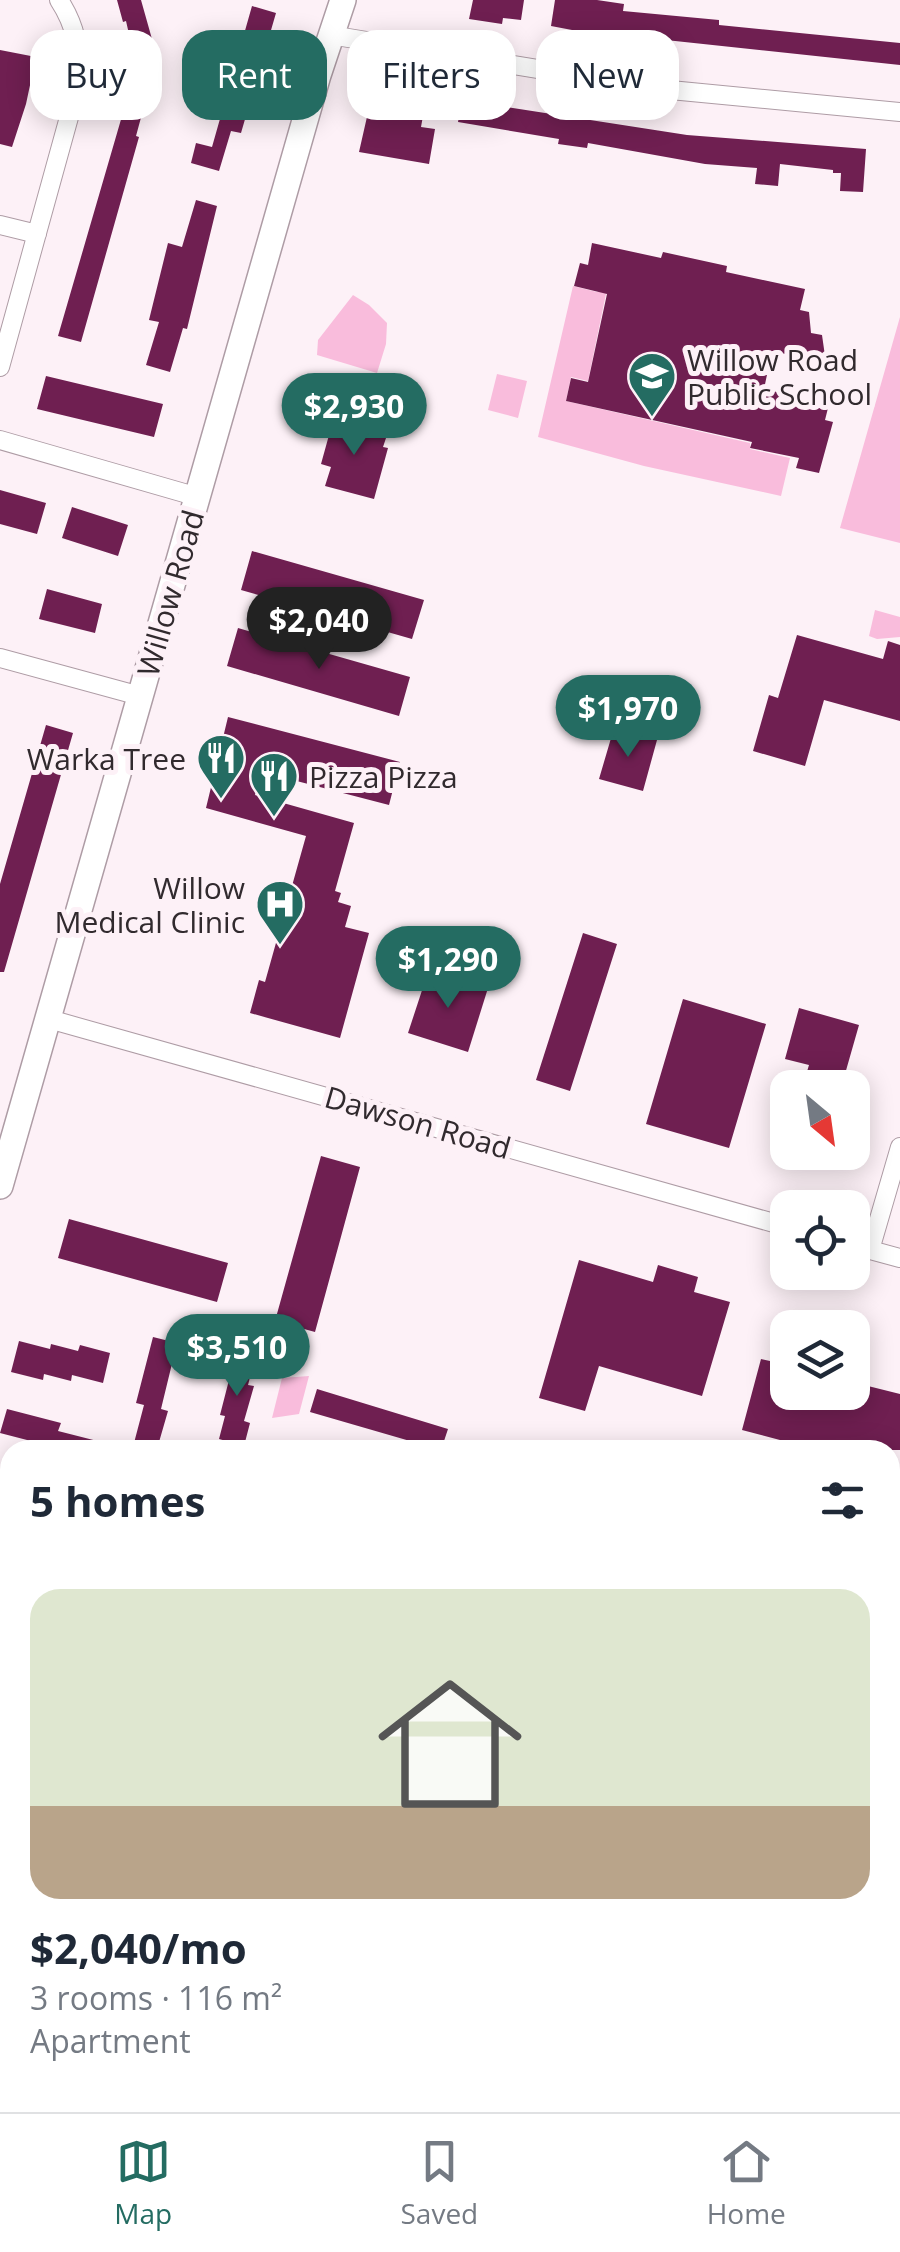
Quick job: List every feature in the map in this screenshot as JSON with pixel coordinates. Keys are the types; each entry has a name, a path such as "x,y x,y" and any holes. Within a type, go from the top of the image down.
{"main road":[{"name":"Willow Road","path":"2,1175 342,0"}],"street":[{"path":"0,367 79,80 76,34 59,0"},
{"path":"330,35 660,89 900,112"},
{"path":"0,225 37,234"},
{"path":"0,440 198,497"},
{"path":"0,658 140,696"},
{"name":"Dawson Road","path":"49,1018 770,1222"},
{"path":"870,1227 900,1147"},
{"path":"870,1250 900,1258"}],"shaded area":[{"path":"573,286 597,292 607,289 588,381 571,377 566,401 750,443 750,449 790,458 781,496 644,466 538,437"},
{"path":"353,295 387,323 386,344 377,373 317,355 318,340"},
{"path":"900,317 900,543 840,528"},
{"path":"497,374 527,381 518,418 488,410"},
{"path":"875,610 900,617 900,637 869,636"},
{"path":"309,1376 299,1414 272,1418 282,1378"}],"building":[{"path":"117,0 141,0 149,30 128,30 126,21 123,22"},
{"path":"473,0 524,0 521,20 503,18 502,24 469,19"},
{"path":"555,0 597,0 624,4 623,11 719,20 719,25 900,43 900,65 679,41 679,30 572,30 551,26"},
{"path":"252,6 276,13 271,30 245,30"},
{"path":"0,50 30,56 30,85 12,147 0,144"},
{"path":"516,108 536,112 536,120 591,120 687,135 866,149 863,192 840,191 841,173 833,170 780,164 778,186 755,184 757,168 705,164 588,143 587,148 558,144 559,139 458,122 516,120"},
{"path":"121,120 140,120 136,136 139,137 81,342 58,336"},
{"path":"220,120 245,120 241,133 231,131 219,171 191,163 196,143 212,147"},
{"path":"366,120 422,120 421,127 435,129 429,164 359,152"},
{"path":"196,200 217,206 187,329 183,328 170,372 146,365 159,322 149,320 168,243 182,247"},
{"path":"592,243 661,258 663,252 727,266 726,272 805,289 800,310 809,312 811,333 822,335 826,363 772,351 764,389 829,404 825,420 833,422 819,473 796,468 799,458 750,448 752,442 566,401 571,378 588,382 607,294 574,286 580,263 588,265"},
{"path":"46,376 163,404 154,437 37,409"},
{"path":"334,417 387,435 383,447 388,448 374,499 325,486 331,467 321,464"},
{"path":"0,490 46,503 37,534 0,524"},
{"path":"72,507 128,525 118,556 62,538"},
{"path":"252,551 424,600 412,639 241,590"},
{"path":"47,589 102,604 95,633 39,619"},
{"path":"238,628 410,677 399,716 227,666"},
{"path":"797,635 883,659 888,641 900,645 900,721 824,700 805,766 753,751 769,695 778,698"},
{"path":"228,717 400,762 389,805 262,772 255,795 354,823 335,891 341,893 338,902 351,906 345,927 369,933 340,1038 250,1013 259,980 265,982 306,836 206,808"},
{"path":"46,725 73,733 4,972 0,972 0,884"},
{"path":"614,728 657,740 643,791 599,779"},
{"path":"583,933 617,944 570,1091 536,1080"},
{"path":"429,969 488,988 468,1052 408,1033"},
{"path":"683,999 766,1024 729,1148 646,1124"},
{"path":"799,1008 859,1025 846,1070 807,1070 809,1065 785,1059"},
{"path":"321,1156 360,1167 315,1332 275,1321"},
{"path":"69,1219 228,1263 217,1302 58,1258"},
{"path":"579,1260 653,1282 658,1265 698,1277 694,1292 730,1302 702,1396 599,1366 585,1411 539,1398"},
{"path":"153,1337 177,1343 161,1409 168,1411 160,1440 135,1440 144,1405 136,1403"},
{"path":"19,1341 78,1351 80,1345 110,1353 103,1383 72,1375 71,1381 44,1374 43,1380 11,1372"},
{"path":"231,1351 255,1358 248,1385 254,1386 244,1421 250,1423 246,1440 219,1439 225,1416 220,1415 229,1380 223,1378"},
{"path":"761,1359 770,1361 770,1410 870,1410 870,1386 900,1394 900,1440 780,1440 742,1430"},
{"path":"317,1389 448,1429 444,1440 407,1440 310,1412"},
{"path":"7,1409 61,1423 58,1431 93,1440 27,1440 0,1433"}],"place":[{"name":"Willow Road Public School","path":"652,418"},
{"name":"Warka Tree","path":"221,800"},
{"name":"Pizza Pizza","path":"274,818"},
{"name":"Willow Medical Clinic","path":"280,946"}]}
